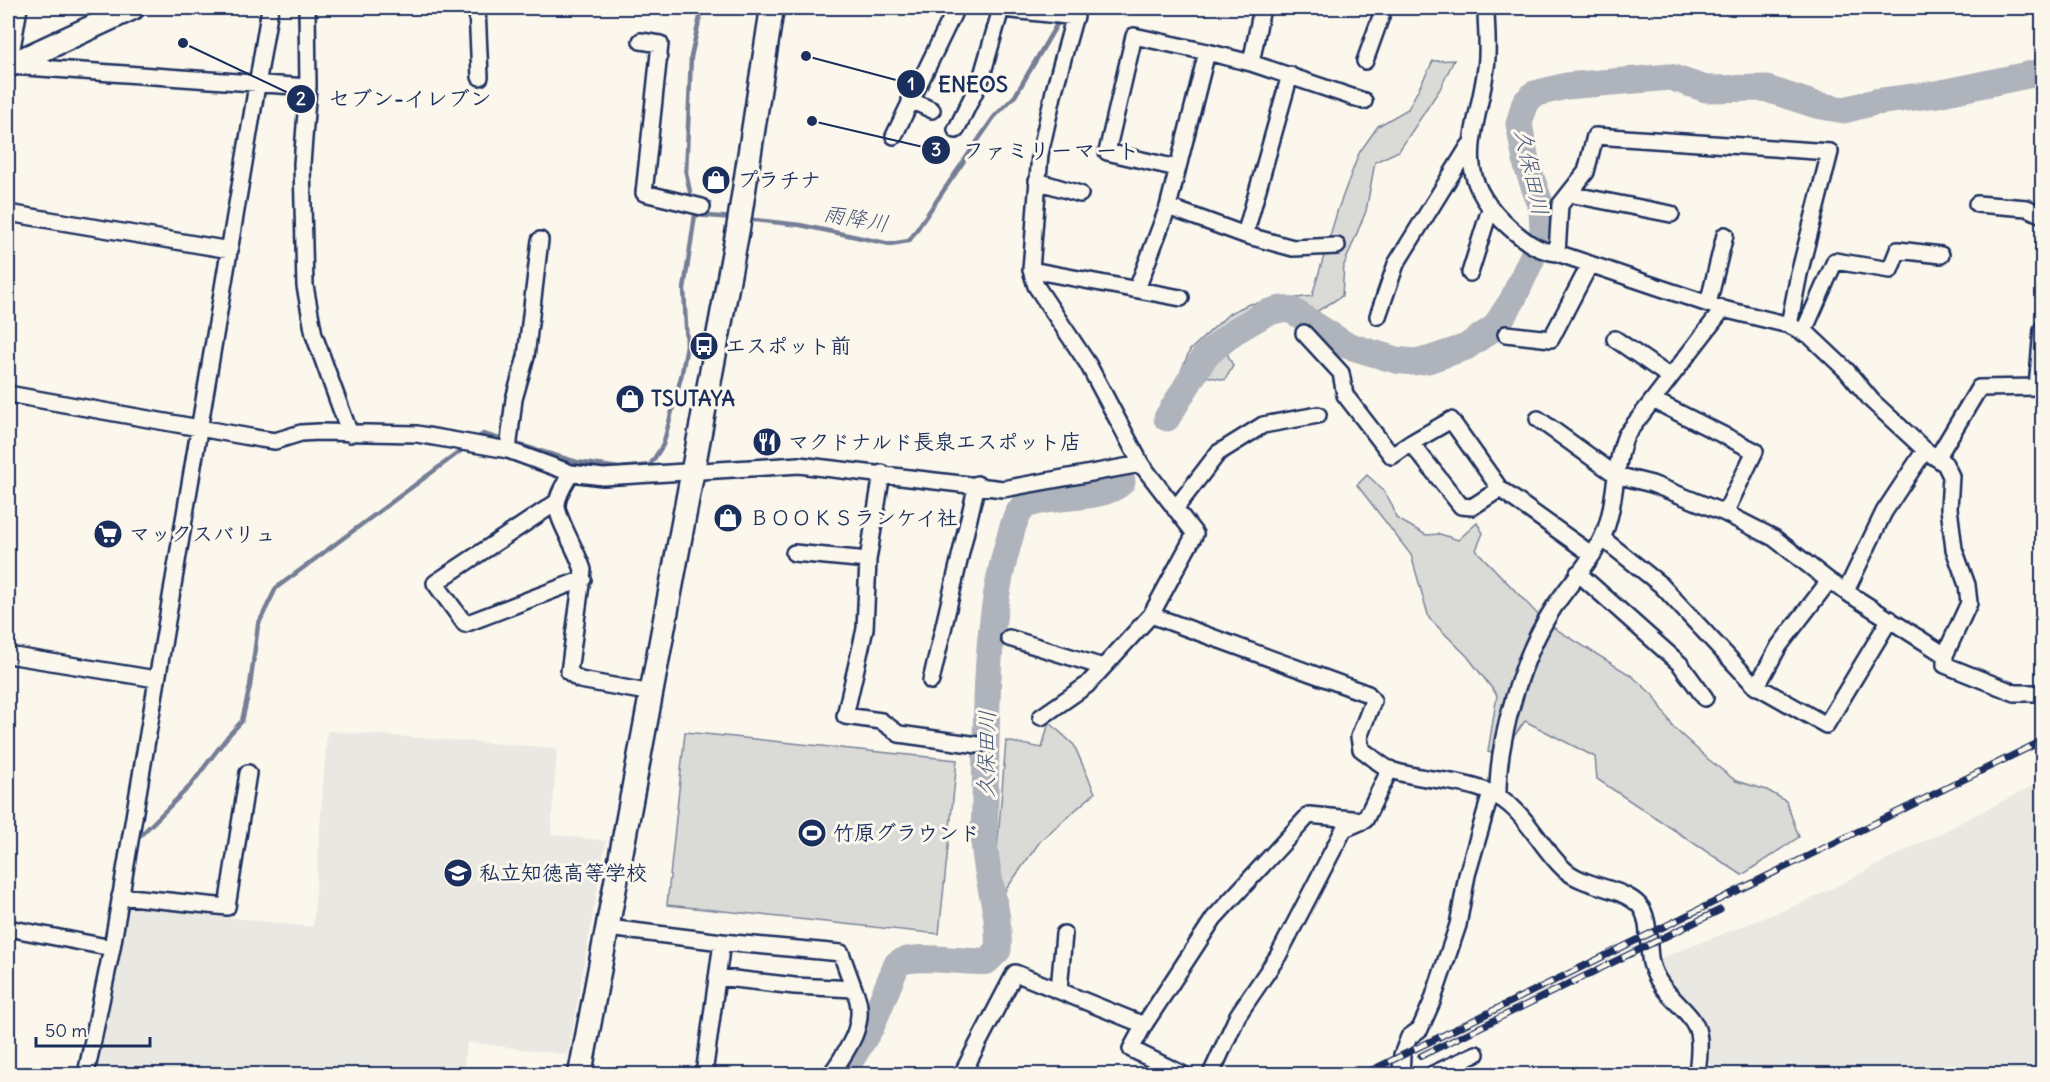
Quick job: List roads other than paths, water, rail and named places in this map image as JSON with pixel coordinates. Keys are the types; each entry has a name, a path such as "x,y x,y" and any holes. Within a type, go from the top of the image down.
{"street":[{"path":"8,68 19,8"},
{"path":"8,68 133,8"},
{"path":"86,1074 112,948 270,8"},
{"path":"307,8 308,87 302,164 306,295 314,335 350,434"},
{"path":"477,8 480,77"},
{"path":"580,1074 694,474 738,229 772,8"},
{"path":"894,136 956,8"},
{"path":"956,130 981,79 997,8 1077,12 1054,91 1040,154 1031,270 1036,286 1089,364 1141,464 1195,534 1151,615 1087,685 1041,717"},
{"path":"1251,63 1262,8"},
{"path":"1365,61 1384,8"},
{"path":"1486,8 1486,64 1470,146 1471,168 1479,191 1490,209 1529,245 1716,307 1789,326 1803,333 1847,371 1872,401 1945,464 1951,477 1949,508 1953,539 1967,585 1969,603 1946,655 1945,665 2015,693 2043,693"},
{"path":"1177,168 1107,152 1134,36 1251,63 1364,101"},
{"path":"641,41 660,44 644,193 702,207"},
{"path":"1137,289 1168,207 1207,52"},
{"path":"8,68 308,87"},
{"path":"1245,235 1290,75"},
{"path":"910,100 932,110"},
{"path":"1552,252 1560,205 1587,172 1595,136 1830,152 1799,274 1789,326"},
{"path":"1378,316 1396,264 1470,146"},
{"path":"1037,181 1080,194"},
{"path":"1569,194 1671,214"},
{"path":"1977,204 2027,208 2043,215"},
{"path":"1168,207 1245,235 1293,248 1338,246"},
{"path":"1470,273 1490,209"},
{"path":"8,213 230,250"},
{"path":"1401,1074 1402,1055 1409,1037 1420,1029 1432,1002 1458,924 1467,875 1494,795 1497,767 1516,692 1552,610 1602,538 1613,508 1618,454 1626,435 1670,377 1716,307 1725,235"},
{"path":"508,450 514,399 526,357 540,240"},
{"path":"1803,333 1835,261 1890,270 1898,250 1941,255"},
{"path":"1506,334 1551,339 1590,264"},
{"path":"1031,270 1181,298"},
{"path":"1846,591 1884,512 1931,454 1979,388 2037,387 2043,330"},
{"path":"1304,333 1341,373 1345,395 1392,456 1451,420 1500,489 1591,554"},
{"path":"1615,339 1670,377"},
{"path":"8,394 275,441 301,433 417,434 508,450 571,473 628,478 799,465 977,484 1003,489 1141,464"},
{"path":"1653,400 1755,451 1725,513"},
{"path":"1175,508 1218,453 1263,424 1318,415"},
{"path":"1538,419 1616,475 1652,484 1725,513 1774,538 1829,581 1946,655"},
{"path":"1412,443 1461,506 1472,507 1500,489"},
{"path":"571,473 557,502 557,513 579,555 583,579 569,672 579,680 652,693"},
{"path":"882,473 868,560 865,629 845,716 881,721 899,734 978,745"},
{"path":"931,681 977,484"},
{"path":"557,502 435,583 465,624 583,579"},
{"path":"1602,538 1661,585 1757,687 1826,725 1890,619"},
{"path":"794,553 868,560"},
{"path":"1578,573 1680,664 1705,698"},
{"path":"1757,687 1779,646 1829,581"},
{"path":"1151,615 1368,694 1373,700 1359,737 1361,749 1390,770 1465,784 1494,795 1526,821 1565,871 1600,888 1627,896 1640,906 1645,917 1656,978 1669,997 1693,1020 1699,1034 1697,1074"},
{"path":"1009,638 1103,668"},
{"path":"8,655 156,679"},
{"path":"1211,1074 1238,1015 1278,956 1344,829 1365,820 1390,770"},
{"path":"120,896 227,907 248,773"},
{"path":"1182,1074 1131,1049 1143,1025 1214,918 1309,815 1365,820"},
{"path":"8,928 112,948"},
{"path":"608,928 722,942 842,953 859,1000 858,1027 854,1041 831,1074"},
{"path":"1059,990 1064,934"},
{"path":"704,1074 722,942"},
{"path":"962,1074 1015,973 1143,1025"},
{"path":"717,977 795,986 854,988"},
{"path":"1432,1074 1476,1054"}],"waterway":[{"path":"475,440 483,434 577,462 619,468 650,465 663,445 687,345 684,289 695,215 686,173 691,57 702,8"},
{"name":"雨降川","path":"745,219 800,225 890,244 909,241 994,117 1015,96 1060,19"},
{"name":"久保田川","path":"1167,418 1205,356 1235,331 1266,313 1281,309 1293,311 1346,345 1396,360 1413,362 1428,360 1466,347 1495,327 1512,301 1543,234 1542,209 1527,166 1519,124 1525,103 1534,94 1566,86 1670,77 1706,89 1764,88 1816,105 1844,110 1875,102 1937,94 2042,72"},
{"name":"雨降川","path":"695,215 734,218"},
{"path":"141,835 190,786 242,721 250,686 258,625 276,588 466,447"},
{"name":"久保田川","path":"842,1074 871,1027 897,964 915,959 987,961 998,950 997,920 984,835 986,725 993,616 1008,544 1016,519 1024,506 1035,502 1102,492 1122,482"}],"railway":[{"path":"1364,1074 2042,741"},
{"path":"1421,1056 1720,910"}],"place":[{"name":"セブン-イレブン","path":"183,43"},
{"name":"ENEOS","path":"806,56"},
{"name":"ファミリーマート","path":"812,121"},
{"name":"プラチナ","path":"716,180"},
{"name":"エスポット前","path":"704,346"},
{"name":"TSUTAYA","path":"630,399"},
{"name":"マクドナルド長泉エスポット店","path":"767,442"},
{"name":"ＢＯＯＫＳランケイ社","path":"728,518"},
{"name":"マックスバリュ","path":"108,534"},
{"name":"竹原グラウンド","path":"812,833"},
{"name":"私立知徳高等学校","path":"458,873"}]}
